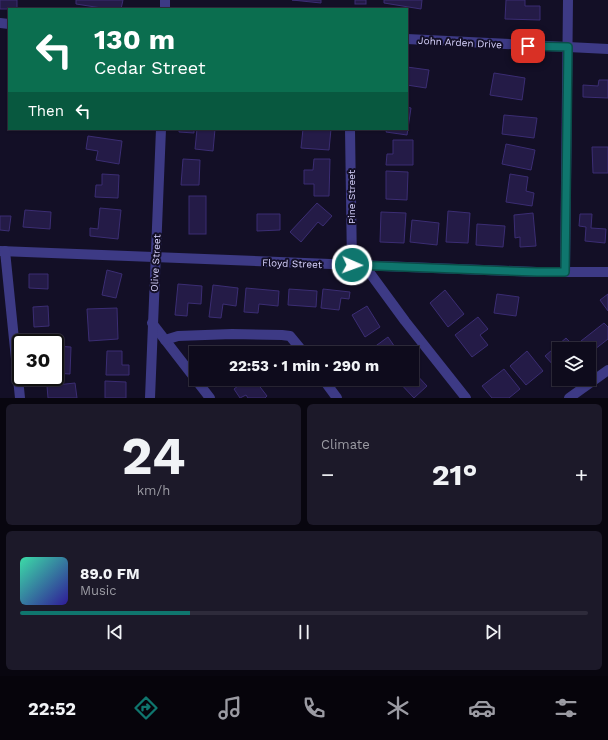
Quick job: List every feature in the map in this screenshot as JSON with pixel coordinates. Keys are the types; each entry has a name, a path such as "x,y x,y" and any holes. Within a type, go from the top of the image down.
{"street":[{"path":"565,272 568,0"},
{"name":"John Arden Drive","path":"408,39 608,49"},
{"name":"Olive Street","path":"150,398 161,130"},
{"name":"Pine Street","path":"350,130 352,265"},
{"path":"2,251 20,398"},
{"name":"Floyd Street","path":"2,251 537,272 608,272"},
{"path":"364,265 405,321 466,398"},
{"path":"152,323 210,398"},
{"path":"165,340 178,336 282,334 290,336 298,346"},
{"path":"569,398 608,370"},
{"path":"328,386 337,398"}],"building":[{"path":"0,0 17,0 17,8 0,9"},
{"path":"76,0 123,0 121,8 102,8 76,4"},
{"path":"292,0 321,0 321,3"},
{"path":"355,0 366,0 366,4 355,4"},
{"path":"384,0 422,0 421,9 384,3"},
{"path":"506,0 525,0 525,6 540,6 540,20 505,19"},
{"path":"408,67 429,70 426,88 408,85"},
{"path":"494,73 525,78 522,100 490,95"},
{"path":"599,80 608,80 608,98 583,97 583,85 598,86"},
{"path":"408,107 411,108 408,128"},
{"path":"504,115 537,118 534,138 502,134"},
{"path":"179,130 194,130 194,133 179,132"},
{"path":"197,130 215,130 213,151 195,149"},
{"path":"303,130 331,130 329,150 301,148"},
{"path":"387,130 408,130 407,135 386,132"},
{"path":"88,136 122,141 119,164 96,160 98,151 86,149"},
{"path":"393,140 413,140 413,165 386,165 387,154 393,154"},
{"path":"506,144 535,150 531,170 502,164"},
{"path":"592,147 608,147 608,173 593,173"},
{"path":"183,159 200,160 199,185 181,185"},
{"path":"314,159 330,159 329,196 314,196 314,184 304,184 304,170 313,170"},
{"path":"386,171 408,172 407,200 386,199"},
{"path":"102,174 119,175 118,198 95,197 96,185 102,185"},
{"path":"510,174 528,177 526,191 534,193 532,206 506,202"},
{"path":"189,196 206,196 206,234 189,234"},
{"path":"317,203 332,216 323,226 318,222 301,242 290,232"},
{"path":"100,208 121,210 118,239 90,236 90,228 98,229"},
{"path":"25,210 51,212 50,229 23,227"},
{"path":"448,211 470,213 468,243 446,242"},
{"path":"381,212 406,213 404,243 380,242"},
{"path":"533,213 536,246 520,247 520,237 515,238 514,215"},
{"path":"257,214 280,214 280,230 257,231"},
{"path":"580,214 592,214 591,228 606,229 605,243 585,241 586,227 579,226"},
{"path":"0,216 11,216 9,231 0,230"},
{"path":"412,220 439,223 437,245 410,242"},
{"path":"477,224 505,226 503,247 476,245"},
{"path":"107,270 122,274 116,298 102,295"},
{"path":"29,274 48,274 48,289 29,288"},
{"path":"178,284 202,286 201,304 188,303 187,316 175,315"},
{"path":"213,285 238,288 236,306 223,304 221,318 209,317"},
{"path":"246,288 279,291 278,306 259,304 258,313 244,312"},
{"path":"289,289 317,291 316,307 288,305"},
{"path":"323,289 350,292 349,299 341,298 339,310 321,308"},
{"path":"445,290 464,314 448,327 430,303"},
{"path":"497,294 519,297 516,316 494,313"},
{"path":"608,294 608,311 600,300"},
{"path":"48,306 49,326 34,327 33,307"},
{"path":"367,306 380,327 365,337 352,315"},
{"path":"117,308 118,339 89,341 87,309"},
{"path":"478,317 488,329 480,335 488,345 472,357 455,335"},
{"path":"604,323 608,327 608,339 596,348 596,342 581,341"},
{"path":"388,337 394,346 376,346"},
{"path":"566,338 570,342 561,342"},
{"path":"64,347 71,347 70,374 64,374"},
{"path":"552,350 552,364 545,356"},
{"path":"107,351 122,351 122,365 129,365 129,375 106,375"},
{"path":"527,351 543,371 526,385 510,366"},
{"path":"504,369 520,389 509,398 492,398 482,386"},
{"path":"419,377 427,386 414,398 403,386 419,386"},
{"path":"105,381 126,382 126,398 105,398"},
{"path":"75,383 77,398 48,398 47,386 64,386 64,384"},
{"path":"238,386 259,386 267,396 265,398 248,398 246,395 240,398 234,389"}],"route":[{"path":"352,265 565,272 568,47 528,46"}]}
